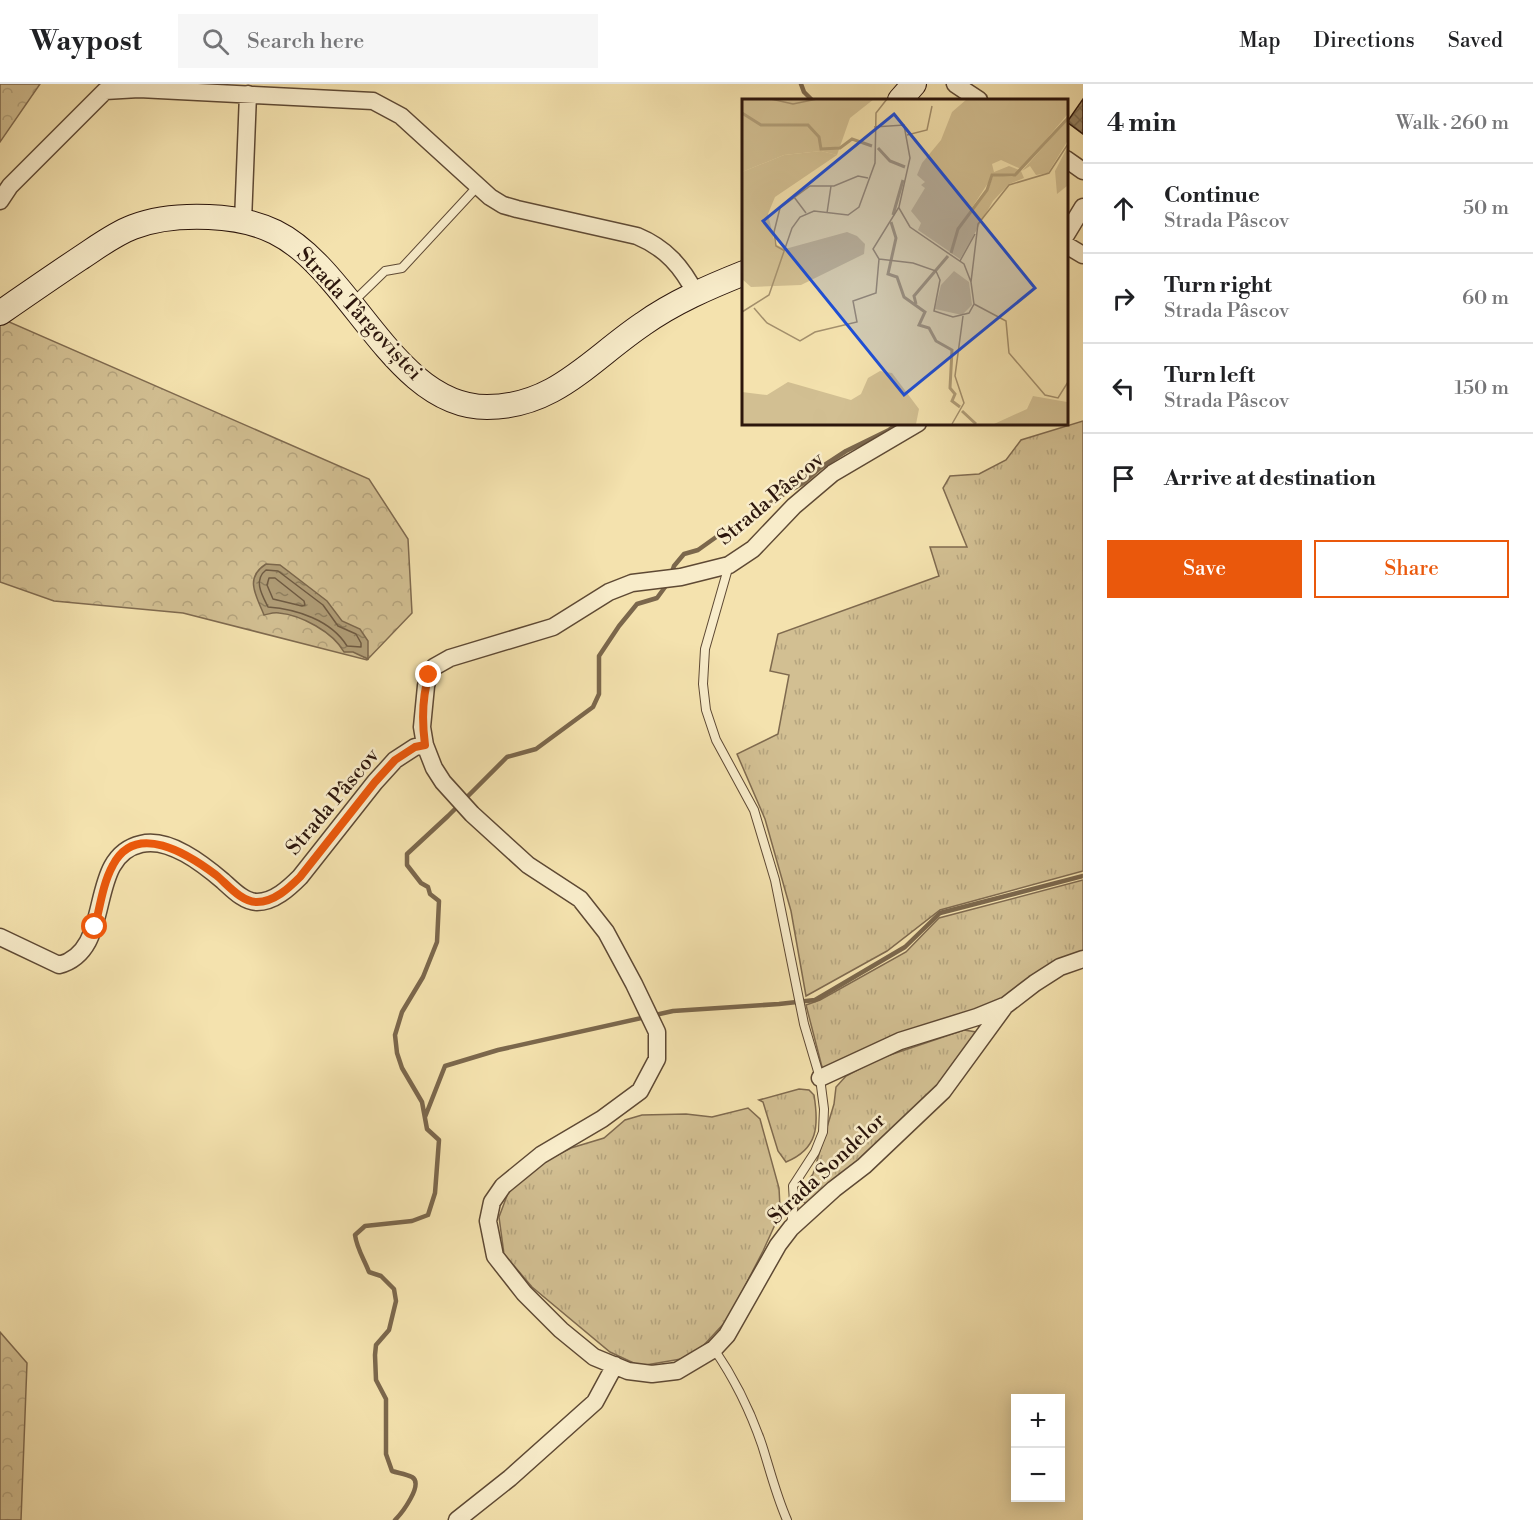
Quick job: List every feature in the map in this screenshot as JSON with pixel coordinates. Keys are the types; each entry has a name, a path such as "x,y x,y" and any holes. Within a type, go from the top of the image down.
{"main road":[{"path":"901,99 914,84"},
{"name":"Strada Târgoviștei","path":"0,313 91,251 133,227 153,221 198,217 243,221 275,232 291,242 320,267 352,303 380,341 415,377 447,397 462,403 484,407 509,406 530,402 553,391 671,305 742,274"}],"street":[{"path":"954,84 977,99"},
{"path":"0,201 10,186 105,91 138,89 373,101 401,116 477,187 503,205 637,236 653,243 676,262 685,273 696,294"},
{"path":"243,221 248,94"},
{"path":"1068,160 1083,171"},
{"path":"1068,232 1083,207"},
{"path":"1068,246 1083,255"},
{"name":"Strada Pâscov","path":"0,937 59,965 71,962 83,949 95,927 103,890 113,864 126,848 144,843 164,845 179,851 214,874 241,896 256,902 269,900 286,891 300,877 395,760 415,747 425,745 422,726 427,680 434,667 450,658 553,627 609,592 632,583 681,577 729,565 753,549 794,506 833,472 916,424"},
{"name":"Strada Sondelor","path":"425,745 443,782 472,814 528,865 580,900 606,932 657,1032 657,1059 640,1091 602,1119 541,1155 503,1186 492,1202 488,1221 495,1256 524,1293 561,1330 594,1356 628,1371 652,1374 677,1371 714,1348 727,1335 790,1228 864,1166 943,1091 1005,1006 1060,967 1083,959"},
{"path":"820,1078 900,1041 1005,1006"},
{"path":"457,1520 510,1478 594,1402 615,1365"}],"lane":[{"path":"352,303 385,271 402,268 477,187"},
{"path":"729,565 705,649 703,684 706,710 716,740 754,810 775,880 804,1024 820,1078 824,1109 823,1132 815,1152 793,1186 794,1203 790,1228"},
{"path":"714,1348 732,1375 744,1402 761,1443 778,1500 787,1520"}],"green space":[{"path":"0,84 40,84 0,142"},
{"path":"0,318 369,479 408,539 412,613 367,660 183,613 54,601 0,582"},
{"path":"1083,421 1083,871 940,910 887,951 806,996 791,911 765,819 737,754 778,734 789,675 770,671 778,634 939,576 930,547 967,547 943,488 950,476 979,474 1006,460 1021,440"},
{"path":"1083,880 1083,953 1012,996 827,1070 822,1067 806,1005 820,1000 906,952 939,918"},
{"path":"964,1030 976,1032 976,1040 941,1087 809,1205 802,1201 801,1189 813,1174 834,1104 836,1087 846,1076 878,1059"},
{"path":"799,1089 809,1090 814,1095 816,1126 814,1135 805,1150 786,1162 778,1151 763,1102 759,1100"},
{"path":"748,1108 760,1119 779,1188 778,1218 728,1319 703,1346 681,1359 640,1366 610,1352 532,1287 504,1254 499,1217 508,1193 530,1169 571,1148 604,1138 625,1120 642,1115 686,1114 712,1117"},
{"path":"0,1332 27,1363 21,1520 0,1520"}],"water":[{"path":"266,564 280,565 327,601 342,621 360,629 368,641 368,659 353,652 344,652 324,631 297,617 279,613 264,615 255,594 254,581 259,569"}],"building":[{"path":"1083,99 1083,134 1068,121"}],"waterway":[{"path":"801,84 804,92 811,99"},
{"path":"671,575 674,566 684,554 698,550 719,535 732,530 777,498 803,483 820,468 846,451 897,424"},
{"path":"395,1520 411,1499 415,1481 410,1476 392,1471 386,1454 386,1399 376,1380 375,1355 376,1345 389,1330 396,1301 394,1289 381,1276 369,1272 355,1235 365,1226 412,1221 428,1215 435,1193 439,1140 427,1129 422,1102 402,1068 395,1035 402,1012 423,977 437,942 439,901 430,894 428,887 421,883 407,865 407,854 507,757 536,749 593,707 599,694 599,656 637,604 657,598 668,583"},
{"path":"425,1117 445,1066 498,1050 673,1011 815,1000 905,947 940,913 1083,876"}],"route":[{"path":"95,927 103,890 113,864 126,848 144,843 164,845 179,851 214,874 241,896 256,902 269,900 286,891 300,877 395,760 415,747 425,745 422,726 429,675"}]}
